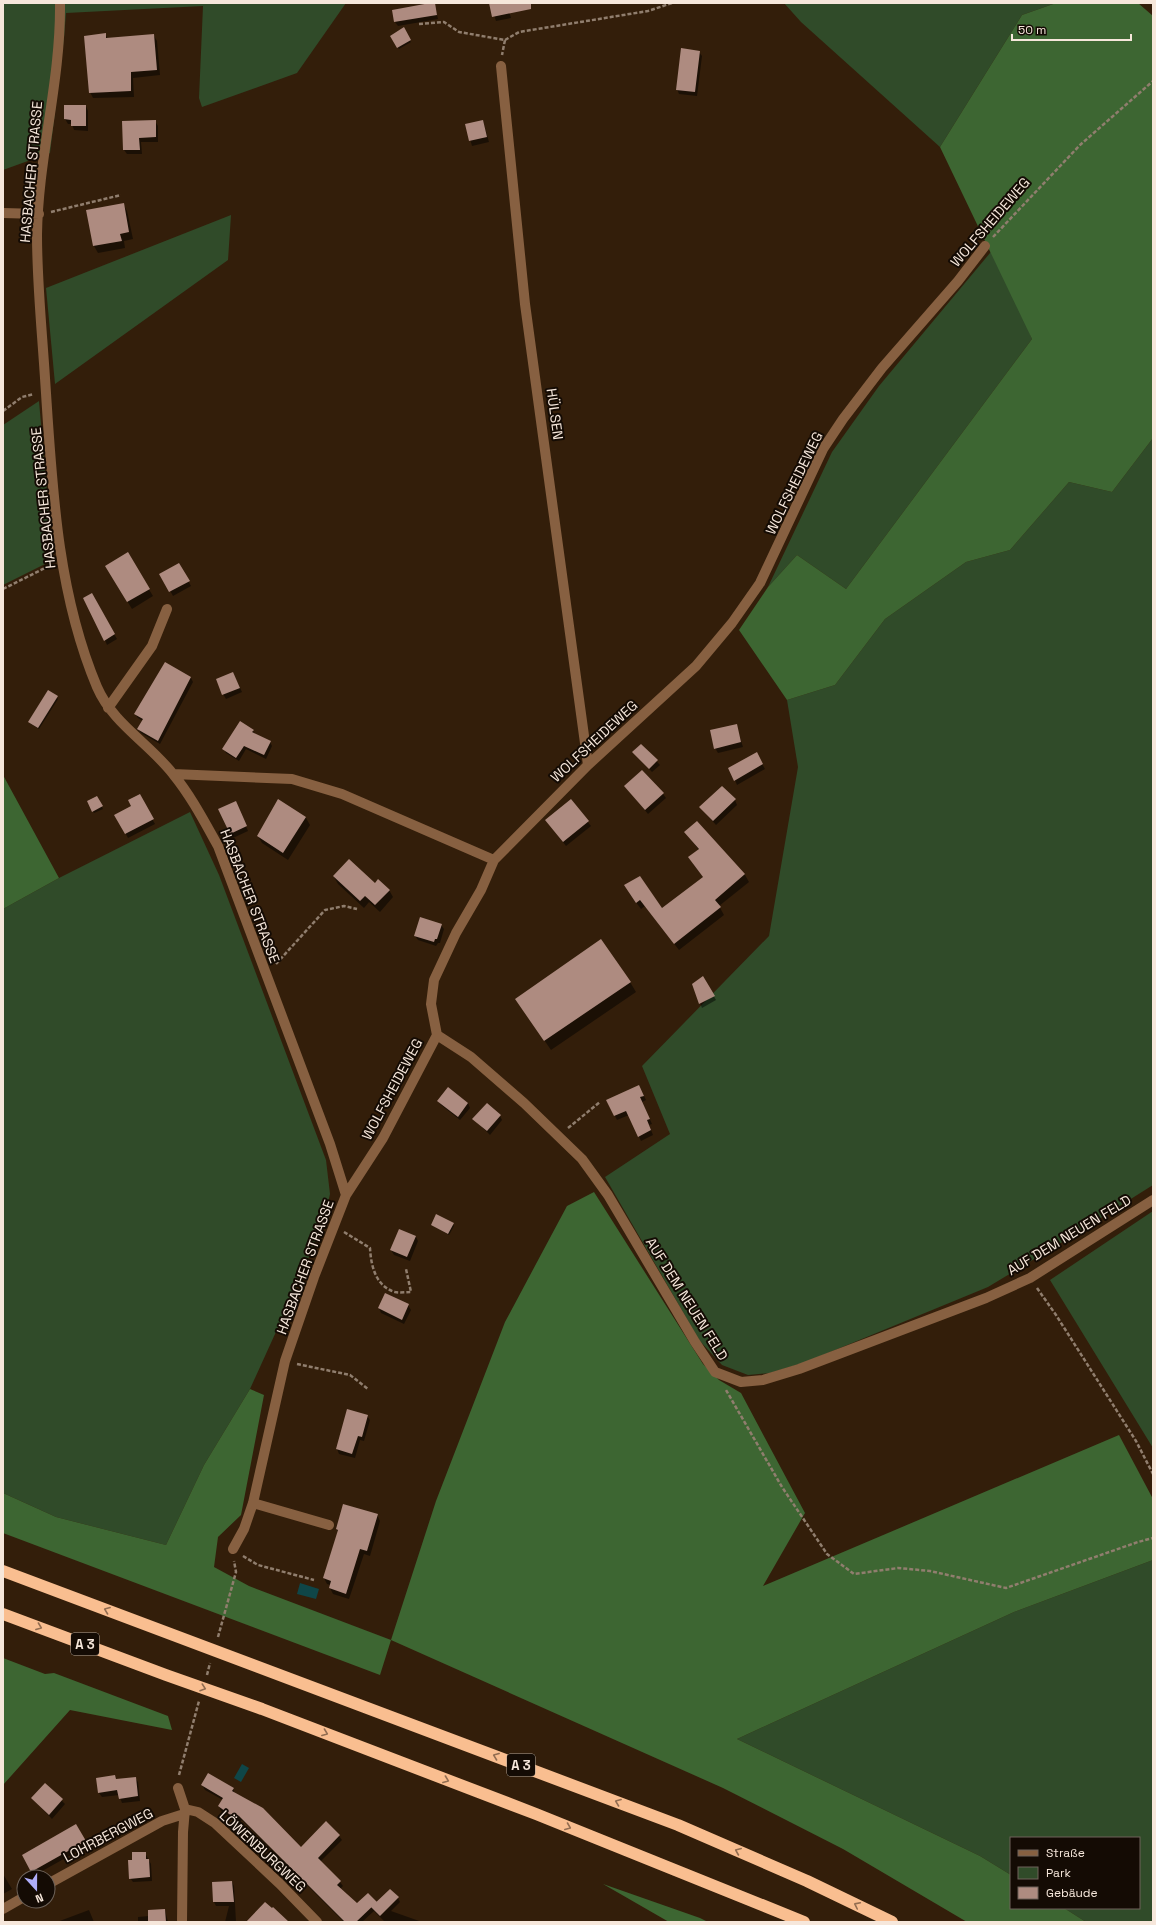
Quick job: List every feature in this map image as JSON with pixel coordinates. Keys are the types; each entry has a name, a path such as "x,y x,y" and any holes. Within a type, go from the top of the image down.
{"highway":[{"name":"A 3","path":"3,1571 678,1825 808,1881 892,1922"},
{"name":"A 3","path":"3,1614 270,1712 529,1811 804,1922"}],"street":[{"name":"HASBACHER STRASSE","path":"60,3 57,52 37,235 46,392 54,495 62,560 73,611 88,663 98,689 108,708 124,726 173,774 198,809 218,846 330,1144 346,1195 314,1278 285,1361 253,1503 244,1529 233,1549"},
{"name":"HÜLSEN","path":"501,66 526,304 588,765"},
{"path":"3,213 39,214"},
{"name":"WOLFSHEIDEWEG","path":"346,1195 383,1138 437,1035 431,1004 434,980 456,933 481,890 494,860 588,765 696,666 732,623 760,583 823,449 843,419 882,368 958,281 985,246"},
{"path":"108,708 152,646 167,609"},
{"path":"173,774 292,779 342,794 494,860"},
{"name":"AUF DEM NEUEN FELD","path":"437,1035 471,1057 559,1135 582,1159 608,1195 694,1342 715,1372 741,1382 763,1380 799,1370 923,1323 1030,1278 1153,1200"},
{"path":"253,1503 329,1525"},
{"path":"178,1788 184,1811 182,1922"},
{"name":"LOHRBERGWEG","path":"56,1880 162,1821 184,1811"},
{"name":"LÖWENBURGWEG","path":"184,1811 198,1812 215,1823 280,1884 317,1922"},
{"path":"3,1909 16,1902"}],"path":[{"path":"419,24 444,22 459,32 506,40 520,32 648,11 672,3"},
{"path":"501,66 506,40"},
{"name":"WOLFSHEIDEWEG","path":"985,246 1080,145 1153,81"},
{"path":"39,214 62,210 120,195"},
{"path":"3,411 22,397 46,392"},
{"path":"3,589 62,560"},
{"path":"266,975 325,910 344,906 357,909"},
{"path":"559,1135 600,1102"},
{"path":"335,1226 370,1248 371,1264 376,1278 395,1292 411,1292 406,1269"},
{"path":"1030,1278 1056,1315 1136,1441 1153,1474"},
{"path":"285,1361 350,1375 368,1390"},
{"path":"715,1372 798,1512 827,1554 854,1574 877,1569 930,1571 1006,1588 1153,1538"},
{"path":"233,1549 258,1565 314,1580"},
{"path":"216,1642 236,1572 233,1549"},
{"path":"205,1680 212,1657"},
{"path":"178,1788 179,1772 201,1695"}],"green space":[{"path":"3,3 346,3 297,73 202,107 199,98 203,6 66,13 50,153 3,170"},
{"path":"784,3 1056,3 1022,15 940,147 801,22"},
{"path":"1056,3 1138,3 1153,16 1153,438 1112,492 1069,482 1010,550 966,562 885,619 835,685 787,700 739,630 768,587 797,555 846,589 1032,339 940,147 1022,15"},
{"path":"231,215 228,260 55,384 46,288"},
{"path":"995,247 1032,339 846,589 797,555 768,587 832,452 879,386"},
{"path":"39,401 53,560 3,585 3,425"},
{"path":"1153,438 1153,1185 988,1287 806,1362 770,1373 748,1375 722,1365 699,1340 605,1177 670,1134 642,1066 769,936 798,767 787,700 835,685 885,619 966,562 1010,550 1069,482 1112,492"},
{"path":"3,775 59,878 3,909"},
{"path":"190,812 219,875 326,1160 330,1194 323,1224 250,1389 204,1465 166,1545 56,1517 3,1493 3,909 59,878"},
{"path":"594,1192 703,1364 719,1380 741,1393 805,1513 763,1586 1119,1435 1153,1499 1153,1560 1014,1612 737,1739 980,1856 1010,1874 1010,1909 1066,1909 1086,1922 967,1922 843,1849 723,1788 391,1640 436,1501 505,1322 567,1206"},
{"path":"1153,1211 1153,1448 1050,1280"},
{"path":"250,1389 264,1395 241,1515 218,1537 214,1567 249,1586 391,1640 380,1675 3,1533 3,1493 56,1517 166,1545 204,1465"},
{"path":"1153,1560 1153,1922 1086,1922 1066,1909 1140,1909 1140,1837 1010,1837 1010,1874 980,1856 737,1739 1014,1612"},
{"path":"3,1658 45,1674 54,1673 168,1716 172,1730 70,1710 3,1785"},
{"path":"603,1884 700,1918 708,1922 669,1922"}],"water":[{"path":"300,1583 319,1589 316,1599 297,1594"},
{"path":"242,1764 249,1768 241,1782 234,1778"}],"building":[{"path":"435,3 437,15 394,22 392,10"},
{"path":"489,3 531,3 531,9 492,17"},
{"path":"404,27 411,40 397,48 390,36"},
{"path":"106,33 106,38 154,34 157,70 131,72 131,91 89,93 84,36"},
{"path":"681,48 700,51 695,92 676,90"},
{"path":"64,105 86,105 86,126 71,126 71,120 64,119"},
{"path":"156,120 156,137 139,138 140,150 123,150 122,121"},
{"path":"483,120 487,137 469,141 465,124"},
{"path":"124,203 129,232 120,234 122,241 93,246 86,210"},
{"path":"128,552 150,589 127,602 105,566"},
{"path":"179,563 190,581 169,592 159,574"},
{"path":"92,593 115,634 104,641 83,598"},
{"path":"165,662 191,677 158,741 137,729 143,719 134,714"},
{"path":"233,672 240,688 222,695 216,679"},
{"path":"48,690 58,696 38,728 28,722"},
{"path":"240,721 254,730 252,732 271,741 264,755 244,746 236,758 222,749"},
{"path":"737,724 741,742 714,749 710,730"},
{"path":"641,744 658,760 649,769 632,752"},
{"path":"757,752 763,764 734,781 728,768"},
{"path":"642,770 664,793 645,810 624,786"},
{"path":"722,786 736,799 713,821 699,807"},
{"path":"140,794 154,819 125,834 114,815 131,806 128,800"},
{"path":"97,796 103,806 92,812 87,801"},
{"path":"278,799 306,817 283,853 257,836"},
{"path":"571,799 589,821 563,842 545,820"},
{"path":"236,801 247,826 230,834 218,809"},
{"path":"697,821 745,874 715,900 721,907 674,944 640,900 636,903 624,885 640,876 662,908 703,877 688,857 699,849 684,832"},
{"path":"349,859 375,883 378,879 390,890 375,905 365,896 360,901 333,876"},
{"path":"420,917 442,924 437,939 435,939 434,942 414,936"},
{"path":"601,939 631,982 544,1041 515,999"},
{"path":"703,976 715,996 699,1004 692,984"},
{"path":"639,1085 644,1096 640,1097 650,1119 647,1120 651,1130 638,1137 626,1111 614,1116 606,1100"},
{"path":"448,1087 468,1103 458,1117 437,1101"},
{"path":"487,1103 501,1115 487,1131 472,1119"},
{"path":"436,1214 454,1223 448,1234 431,1225"},
{"path":"399,1229 416,1236 407,1257 390,1250"},
{"path":"385,1293 409,1304 402,1320 378,1308"},
{"path":"347,1409 368,1415 362,1437 358,1436 352,1454 336,1449"},
{"path":"343,1504 378,1514 367,1551 360,1549 346,1594 329,1588 331,1581 323,1578 338,1530 336,1529"},
{"path":"208,1773 234,1788 232,1791 263,1808 301,1847 326,1821 340,1835 318,1858 341,1881 337,1885 357,1903 368,1893 377,1902 356,1922 345,1922 239,1816 236,1819 218,1806 223,1798 201,1785"},
{"path":"115,1775 116,1779 136,1777 138,1796 119,1799 117,1790 98,1793 96,1778"},
{"path":"45,1783 63,1799 49,1815 31,1798"},
{"path":"76,1824 86,1841 36,1869 29,1869 22,1855"},
{"path":"132,1852 146,1852 146,1859 149,1859 150,1877 129,1879 128,1860 132,1860"},
{"path":"232,1881 234,1902 213,1902 212,1882"},
{"path":"390,1889 399,1897 380,1916 371,1907"},
{"path":"265,1902 272,1908 273,1907 289,1922 246,1922"},
{"path":"165,1909 166,1922 148,1922 148,1910"}]}
